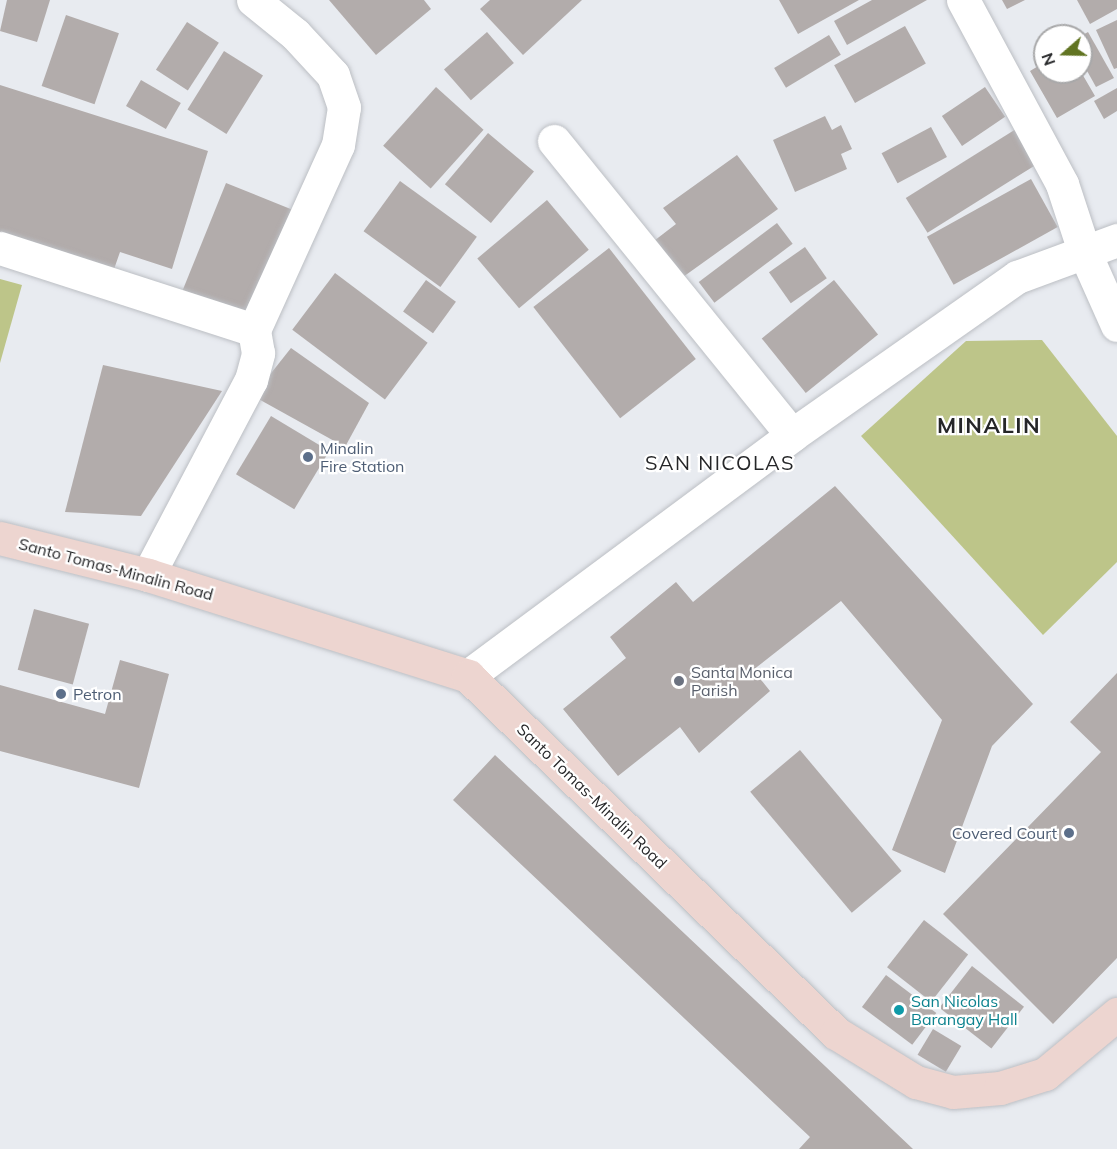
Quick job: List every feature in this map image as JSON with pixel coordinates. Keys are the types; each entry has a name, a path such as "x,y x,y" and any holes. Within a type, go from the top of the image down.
{"street":[{"path":"148,574 251,380 258,353 254,330 338,146 344,106 333,75 295,34 253,0"},
{"path":"963,0 1062,184 1083,251 1117,326"},
{"path":"554,141 792,435"},
{"path":"468,676 792,435 1017,277 1117,240"},
{"path":"0,248 254,330"},
{"name":"Santo Tomas-Minalin Road","path":"0,538 148,574 468,676 836,1033 916,1082 953,1092 1000,1088 1045,1074 1117,1014"}],"green space":[{"path":"0,279 22,285 0,363"},
{"path":"1042,340 1117,436 1117,562 1043,635 861,436 966,341"}],"building":[{"path":"7,0 50,0 37,42 0,31"},
{"path":"329,0 424,0 431,9 376,55"},
{"path":"490,0 582,0 523,55 480,9"},
{"path":"779,0 859,0 798,34"},
{"path":"872,0 927,0 847,45 834,21"},
{"path":"1002,0 1025,0 1007,9"},
{"path":"1077,0 1117,0 1117,9 1090,24"},
{"path":"66,15 119,33 95,104 42,86"},
{"path":"1117,20 1117,68 1114,69 1096,30"},
{"path":"187,22 219,43 188,91 156,70"},
{"path":"905,26 926,64 855,103 834,65"},
{"path":"487,32 514,63 471,100 444,69"},
{"path":"829,35 841,55 786,88 774,68"},
{"path":"1093,41 1114,78 1096,87 1093,82"},
{"path":"224,51 263,75 226,134 187,110"},
{"path":"141,80 181,103 166,129 126,106"},
{"path":"1037,84 1088,84 1095,96 1057,118"},
{"path":"0,85 208,151 172,269 120,252 113,272 0,237"},
{"path":"436,87 484,130 431,189 383,146"},
{"path":"985,87 1005,117 962,146 942,116"},
{"path":"1117,88 1117,111 1104,119 1094,101"},
{"path":"825,116 832,130 841,125 852,149 841,154 847,169 795,192 773,140"},
{"path":"931,127 947,157 898,183 882,153"},
{"path":"1016,129 1038,164 927,233 906,198"},
{"path":"488,133 534,172 491,223 445,184"},
{"path":"737,155 778,209 676,282 650,244 676,224 663,208"},
{"path":"1031,179 1058,227 954,285 927,237"},
{"path":"400,181 477,237 440,287 364,231"},
{"path":"226,183 294,210 246,327 179,300"},
{"path":"547,200 589,250 519,308 477,258"},
{"path":"777,223 793,244 714,303 699,282"},
{"path":"805,247 827,278 791,303 769,272"},
{"path":"609,248 696,359 620,418 533,307"},
{"path":"335,273 428,343 385,400 292,330"},
{"path":"426,280 456,302 433,333 403,312"},
{"path":"834,280 878,334 806,393 762,339"},
{"path":"291,348 369,403 345,447 253,396"},
{"path":"103,365 222,391 141,516 65,512"},
{"path":"271,416 329,451 294,509 236,474"},
{"name":"Santa Monica Parish","path":"835,486 1033,704 992,746 945,873 892,850 942,720 841,601 753,670 770,691 699,753 680,727 618,776 563,709 626,658 610,637 676,582 693,602"},
{"path":"34,609 89,624 73,685 18,670"},
{"path":"120,660 169,674 139,788 0,751 0,685 105,714"},
{"name":"Covered Court","path":"1117,673 1117,958 1053,1024 943,914 1101,752 1070,722"},
{"path":"800,750 902,871 852,913 750,792"},
{"path":"495,755 913,1149 799,1149 810,1137 453,800"},
{"path":"924,920 968,954 931,1002 887,967"},
{"path":"972,966 1024,1007 991,1048 939,1008"},
{"name":"San Nicolas Barangay Hall","path":"886,975 936,1013 912,1045 862,1007"},
{"path":"933,1029 961,1046 946,1072 918,1055"}],"place":[{"name":"Minalin Fire Station","path":"308,457"},
{"name":"Santa Monica Parish","path":"679,681"},
{"name":"Petron","path":"61,694"},
{"name":"Covered Court","path":"1069,833"},
{"name":"San Nicolas Barangay Hall","path":"899,1010"}],"district":[{"name":"MINALIN","path":"989,426"},
{"name":"SAN NICOLAS","path":"720,462"}]}
